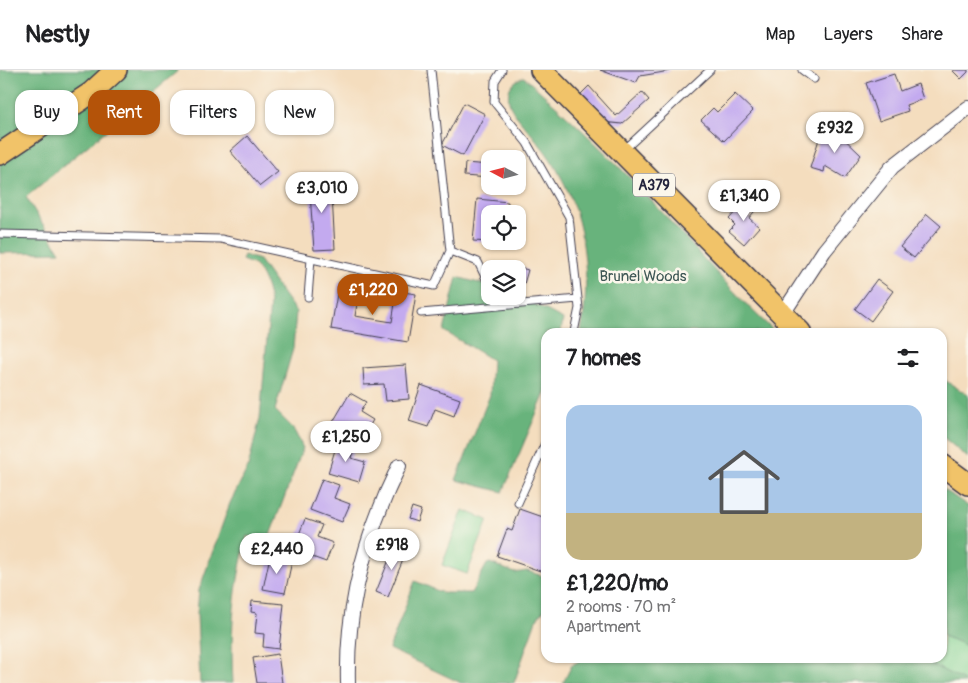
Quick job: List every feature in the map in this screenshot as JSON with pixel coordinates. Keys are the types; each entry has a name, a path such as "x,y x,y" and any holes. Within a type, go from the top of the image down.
{"main road":[{"path":"0,154 91,93 116,70"},
{"name":"A379","path":"541,70 796,328"},
{"path":"947,469 968,484"}],"street":[{"path":"782,315 824,251 892,167 968,108"},
{"path":"348,683 347,652 360,576 383,499 399,466"}],"lane":[{"path":"0,234 221,239 434,286 450,252 431,70"},
{"path":"502,70 495,81 494,102 527,143 569,217 579,308 575,328"},
{"path":"622,152 710,70"},
{"path":"802,70 814,79"},
{"path":"450,252 478,262 481,268"},
{"path":"308,297 311,259"},
{"path":"421,313 578,299"},
{"path":"518,503 541,452"}],"green space":[{"path":"0,70 179,70 155,90 88,90 88,135 101,135 26,197 60,252 0,253"},
{"name":"Brunel Woods","path":"524,77 567,116 652,201 738,296 771,328 582,328 586,292 586,272 581,232 576,212 560,175 511,107 508,97 509,92 518,80"},
{"path":"244,255 259,260 296,312 293,349 275,410 293,428 303,448 267,543 247,536 234,609 232,644 233,683 200,683 197,614 199,590 230,503 248,467 260,418 270,304 267,289 260,272 254,265 242,260"},
{"path":"457,277 481,284 481,305 526,305 526,299 563,319 562,328 541,328 541,403 503,492 456,480 490,395 492,360 444,331"},
{"path":"947,382 968,395 968,458 947,440"},
{"path":"947,491 968,506 968,646 947,638"},
{"path":"463,510 488,520 467,574 442,565"},
{"path":"490,563 515,573 527,571 541,575 541,614 536,620 514,683 461,683 389,649 415,581 443,593 471,593 487,564"},
{"path":"947,638 968,646 968,683 929,663 947,663"},
{"path":"576,663 929,663 968,683 563,683 572,665"}],"building":[{"path":"600,70 670,71 640,76 636,83"},
{"path":"952,70 968,70 968,72 961,79"},
{"path":"894,74 900,91 918,84 923,99 906,105 908,111 879,121 866,83"},
{"path":"589,86 616,116 642,92 649,100 622,124 602,122 579,96"},
{"path":"735,94 753,111 724,141 701,120 713,108 717,112"},
{"path":"464,103 485,114 463,156 442,145"},
{"path":"832,127 861,155 845,178 825,166 824,172 810,168 820,136"},
{"path":"247,136 278,172 260,186 230,151"},
{"path":"465,163 481,164 481,177 464,176"},
{"path":"331,178 335,249 314,250 309,179"},
{"path":"748,198 758,207 749,218 759,227 744,244 729,231 735,225 729,219"},
{"path":"477,199 508,202 508,205 481,205 481,241 473,241"},
{"path":"927,214 941,226 914,258 900,247"},
{"path":"877,279 893,291 871,321 855,309"},
{"path":"339,282 360,286 355,316 392,322 397,291 416,294 408,342 331,329"},
{"path":"406,365 409,399 386,401 384,384 364,385 363,368"},
{"path":"421,385 460,399 454,416 435,409 428,427 409,421"},
{"path":"350,393 366,402 360,412 373,420 362,439 333,422"},
{"path":"338,440 355,445 351,458 365,462 359,482 328,473"},
{"path":"322,479 339,485 334,498 350,504 342,522 310,510"},
{"path":"412,507 421,510 417,522 408,519"},
{"path":"520,509 541,516 541,571 497,556 507,529 512,531"},
{"path":"305,519 322,525 317,537 333,543 326,562 293,550"},
{"path":"395,545 407,550 388,597 376,592"},
{"path":"270,556 292,561 285,593 263,589"},
{"path":"252,601 284,604 279,649 263,647 264,634 255,633 257,613 251,612"},
{"path":"278,654 282,683 257,683 253,658"}]}
